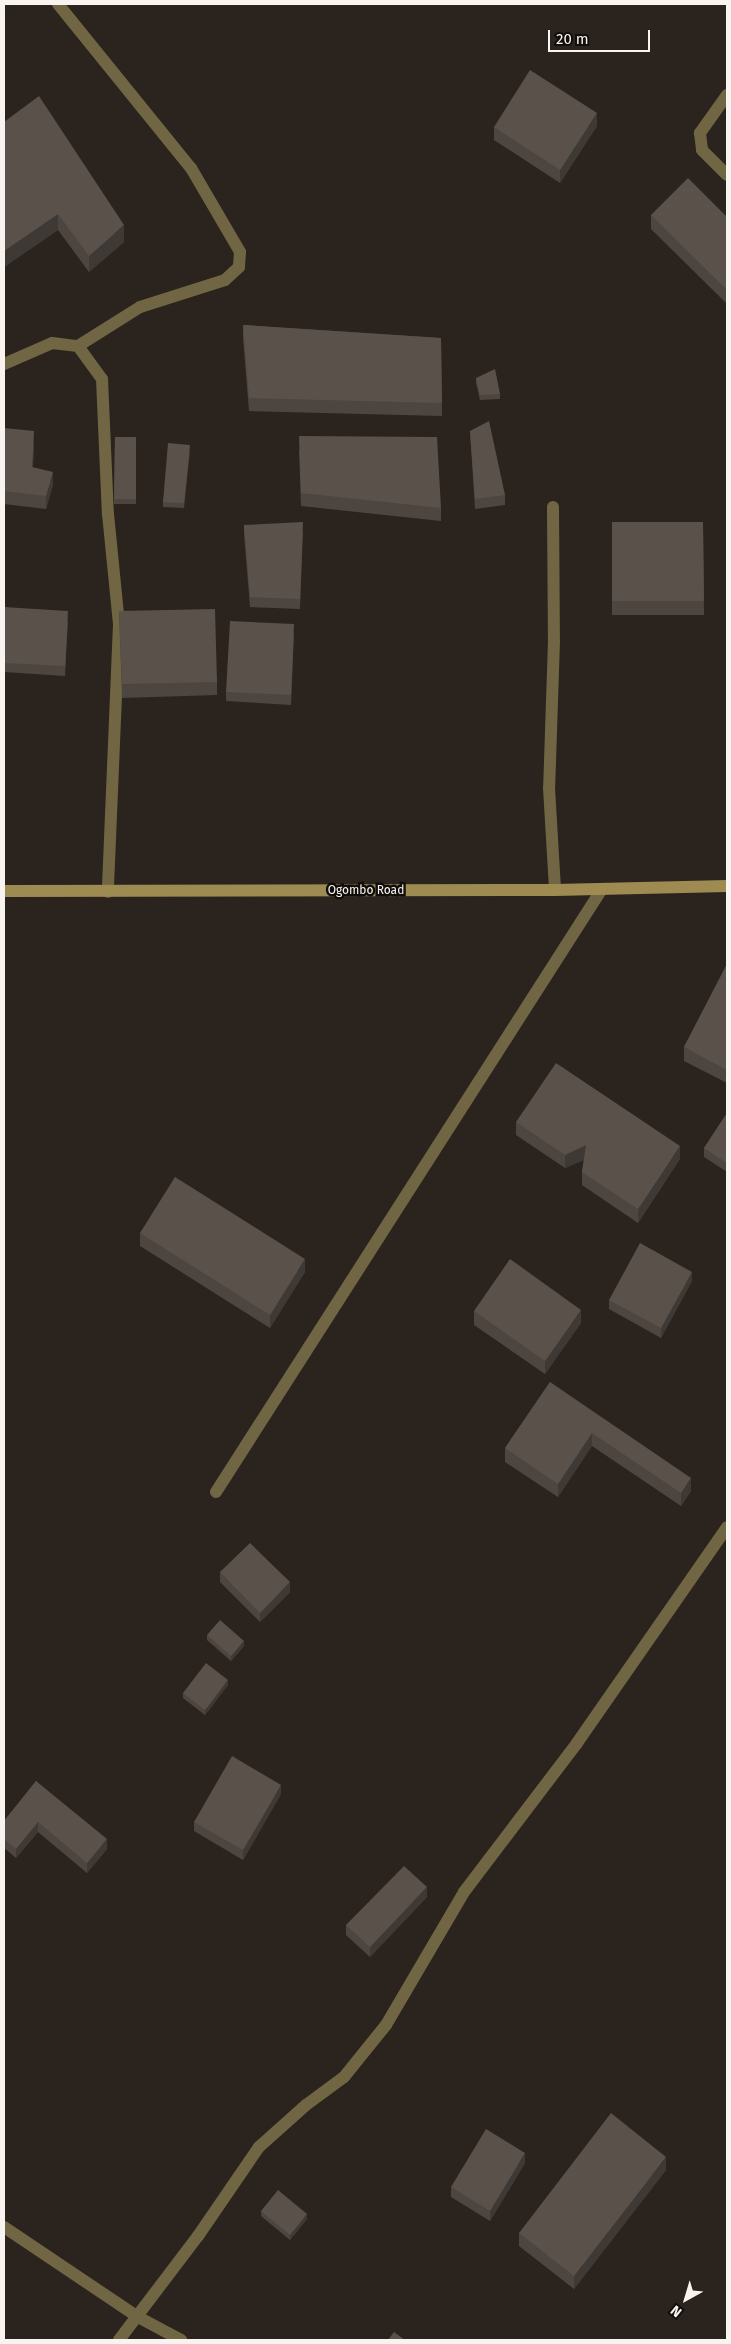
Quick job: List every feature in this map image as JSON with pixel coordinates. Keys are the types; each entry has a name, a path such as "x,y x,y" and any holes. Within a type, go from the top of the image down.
{"main road":[{"name":"Ogombo Road","path":"4,891 555,890 727,886"}],"street":[{"path":"4,364 52,343 78,346 140,307 225,280 239,268 240,252 192,168 58,4"},
{"path":"727,95 700,133 702,150 727,175"},
{"path":"78,346 102,379 108,514 120,624 108,892"},
{"path":"553,507 554,641 550,788 555,890"},
{"path":"216,1492 602,889"},
{"path":"119,2340 138,2317 260,2147 306,2105 344,2077 386,2025 464,1892 577,1743 727,1527"},
{"path":"4,2227 138,2317 181,2340"}],"building":[{"path":"530,70 597,113 560,170 494,127"},
{"path":"39,96 124,225 89,256 58,214 4,251 4,122"},
{"path":"688,178 727,217 727,290 651,215"},
{"path":"243,325 441,338 442,403 249,398"},
{"path":"495,369 500,394 480,395 476,378"},
{"path":"489,421 505,495 475,499 470,431"},
{"path":"4,428 34,431 32,467 53,472 46,496 4,491"},
{"path":"299,436 437,437 441,508 301,493"},
{"path":"115,437 136,437 136,499 114,499"},
{"path":"168,443 190,445 184,503 163,502"},
{"path":"303,522 300,599 250,597 244,525"},
{"path":"612,522 703,522 704,601 612,601"},
{"path":"4,607 68,611 65,666 4,663"},
{"path":"215,609 217,682 122,684 119,611"},
{"path":"230,621 294,624 291,695 226,692"},
{"path":"727,964 727,1070 684,1047"},
{"path":"556,1063 680,1146 638,1209 582,1172 586,1145 565,1155 516,1122"},
{"path":"727,1113 727,1163 704,1148"},
{"path":"175,1177 305,1259 270,1315 140,1233"},
{"path":"640,1243 692,1272 661,1328 609,1300"},
{"path":"510,1259 581,1310 545,1361 474,1311"},
{"path":"550,1382 691,1478 681,1493 592,1433 558,1484 505,1448"},
{"path":"250,1543 290,1582 260,1613 220,1572"},
{"path":"220,1620 244,1641 231,1656 207,1635"},
{"path":"206,1663 228,1680 205,1710 183,1693"},
{"path":"232,1756 281,1785 243,1850 194,1822"},
{"path":"36,1781 107,1839 87,1863 38,1822 16,1849 4,1839 4,1821"},
{"path":"404,1866 427,1887 370,1947 346,1925"},
{"path":"611,2113 666,2157 574,2276 519,2233"},
{"path":"486,2129 525,2153 490,2211 451,2187"},
{"path":"278,2190 307,2214 290,2235 261,2211"},
{"path":"394,2332 405,2340 388,2340"}]}
